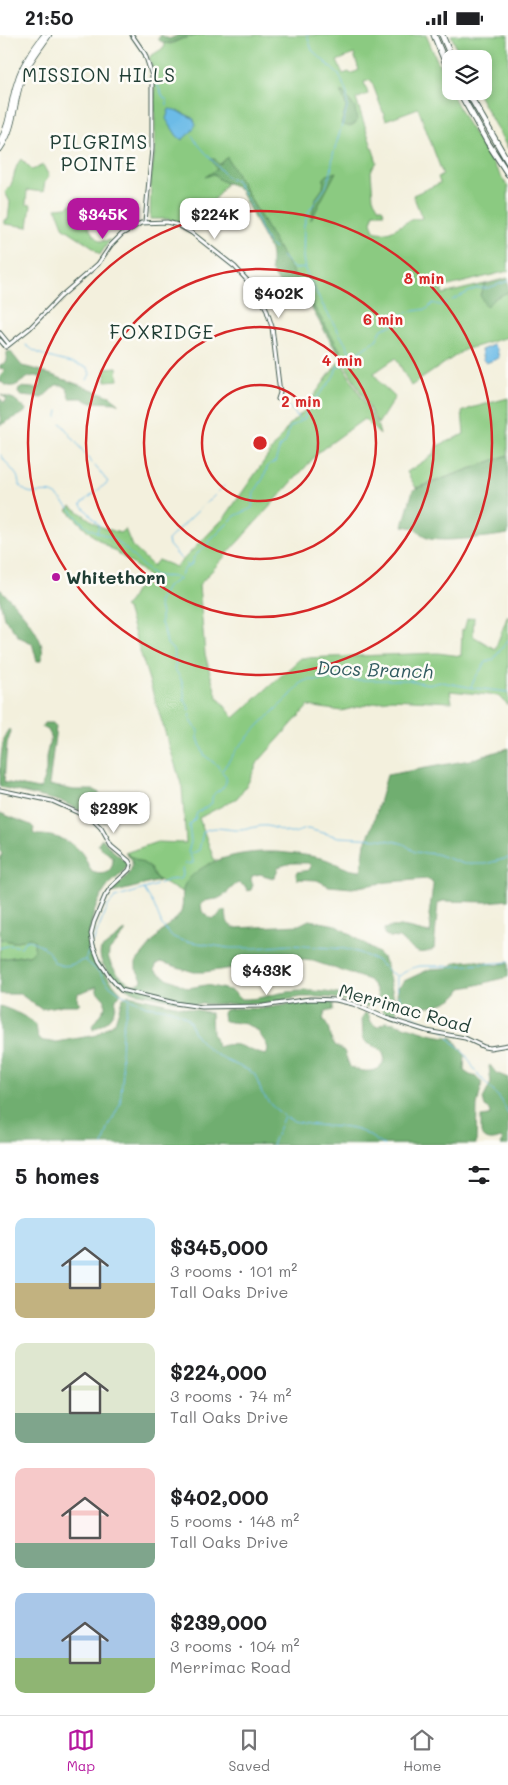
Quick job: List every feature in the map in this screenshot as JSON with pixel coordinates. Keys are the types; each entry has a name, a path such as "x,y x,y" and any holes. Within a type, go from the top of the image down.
{"highway":[{"path":"434,35 442,54"},
{"path":"442,35 448,50"},
{"path":"464,100 508,174"},
{"path":"472,100 508,162"}],"main road":[{"path":"0,141 9,120 18,76 44,35"},
{"path":"0,149 9,134 18,91 23,77 49,35"}],"street":[{"path":"132,35 145,55 152,74 152,149 145,222"},
{"path":"8,345 30,328 60,297 98,264 113,242 135,225 145,222 167,222 187,230 229,262 253,286 266,308 272,327 280,393 278,399"},
{"path":"0,333 8,345"},
{"path":"0,340 8,345"},
{"name":"Merrimac Road","path":"0,790 52,801 92,819 101,828 111,846 130,861 129,870 111,887 105,896 94,921 91,934 92,943 99,961 118,987 126,992 202,1007 263,1006 310,999 336,1000 353,1004 427,1031 458,1036 484,1047 508,1045"}],"green space":[{"path":"161,35 169,39 179,35 199,35 165,43 158,39"},
{"path":"199,35 426,35 442,72 442,100 455,100 465,120 508,187 508,271 441,288 443,294 485,284 480,294 495,298 508,292 508,337 464,350 411,386 396,358 374,373 380,383 395,397 378,424 341,357 340,350 274,241 235,171 193,229 169,219 150,219 155,131 154,74 149,57 165,47 163,43 171,44 184,38","holes":["354,54 359,70 351,74 349,72 343,74 337,61","371,80 386,120 418,108 443,175 438,177 440,183 413,195 422,218 413,219 393,230 385,232 374,231 371,222 374,213 384,213 373,198 371,171 377,162 356,99 368,94 364,82","168,111 181,112 193,118 192,131 177,136 169,123","335,172 312,218 324,181"]},
{"path":"451,35 508,35 508,149 481,100 492,100 492,50 457,50"},
{"path":"340,92 343,92 355,108 357,121 352,125 341,124 346,108"},
{"path":"227,157 274,241 340,350 341,357 302,295 297,292 285,291 271,271 270,250 240,190 219,180 214,174 205,177 217,169 211,159 215,159 219,165"},
{"path":"21,159 32,170 43,165 49,176 45,182 43,192 27,190 26,204 31,205 28,227 5,224 5,220 8,220 10,202 5,192 11,185 16,167"},
{"path":"336,172 311,220 315,199 323,188 324,178"},
{"path":"78,199 96,205 87,213 90,229 100,241 110,240 100,255 90,245 64,228 56,208 67,207"},
{"path":"508,278 508,292 495,298 486,307 480,295 485,284"},
{"path":"10,351 22,366 110,396 119,403 89,402 82,398 70,398 67,388 62,385 56,385 42,398 22,396 18,393 19,388 38,388 41,386 40,377 29,377 11,386 0,381 4,371 3,368 0,369 0,365 7,362 7,352"},
{"path":"340,360 378,427 380,435 364,419 320,451 199,585 205,654 217,696 234,718 301,658 438,653 461,656 462,629 464,630 467,619 474,617 473,636 495,649 508,615 508,705 499,696 450,691 452,702 391,699 341,711 308,706 258,762 248,783 237,798 199,818 215,862 191,878 183,892 159,880 155,877 150,867 125,853 157,842 186,843 182,787 127,609 124,607 128,604 135,591 149,578 141,570 93,536 67,510 71,506 99,526 120,533 125,529 132,546 153,566 158,560 176,567 225,517 290,424 306,409"},
{"path":"117,367 118,380 106,381 105,368"},
{"path":"1,395 14,399 26,409 22,414 0,425 2,421 0,418 0,398 4,403 7,399"},
{"path":"508,398 508,455 416,488 407,472 433,455 437,446 464,434 462,412"},
{"path":"508,455 508,534 469,539 437,540 423,536 415,528 403,526 413,490"},
{"path":"0,589 22,612 36,633 43,653 40,661 37,661 32,643 19,637 4,618 0,600"},
{"path":"44,723 53,723 56,727 49,785 74,790 95,790 99,793 105,823 63,802 0,787 2,748 9,729 11,732 7,744 4,782 41,788 46,771 46,757 51,736 48,730 42,727"},
{"path":"508,748 508,900 487,902 443,901 438,903 434,949 428,952 418,952 399,938 389,937 384,934 384,929 389,927 407,928 430,933 429,915 433,883 428,879 388,882 352,888 329,886 317,880 297,879 297,872 309,870 311,866 308,863 291,863 278,867 273,878 260,874 252,876 253,885 251,890 248,891 245,886 238,883 220,898 207,900 201,904 202,911 212,919 217,917 221,911 226,911 229,924 236,928 299,925 309,920 336,925 382,957 386,964 398,1015 396,1017 387,1015 383,1011 375,987 369,980 313,961 292,959 257,968 241,967 204,972 194,972 161,962 156,965 155,970 188,988 206,985 233,991 241,999 259,998 287,992 316,991 354,998 368,1004 368,1007 334,998 319,997 302,997 265,1004 193,1004 134,992 116,980 105,968 100,955 101,949 125,931 109,951 109,958 117,973 126,980 131,983 141,982 142,979 136,969 136,962 160,933 180,914 185,884 205,866 217,860 246,853 274,852 320,858 356,871 361,871 365,843 371,831 387,775 470,760"},
{"path":"0,813 31,825 34,828 33,832 35,835 56,837 70,843 81,852 92,872 100,874 107,872 113,863 113,858 98,844 101,839 128,863 103,893 95,909 89,935 89,952 121,992 116,998 114,1010 110,1018 93,1030 92,1026 105,1007 105,1000 97,991 97,986 78,993 77,1000 80,1003 78,1005 62,1005 41,1009 20,994 0,994 0,959 29,955 34,951 34,940 30,938 13,942 0,939 0,860 2,854 0,851"},
{"path":"125,853 150,867 153,875 159,881 112,893 131,870 132,860"},
{"path":"30,938 34,940 35,947 32,954 0,959 0,939 13,942"},
{"path":"474,960 497,965 508,962 508,977 462,988 450,1000 440,1004 423,1006 402,1005 399,1003 398,987 404,981 430,969 448,968 456,962"},
{"path":"129,995 211,1013 212,1034 218,1047 232,1044 238,1045 266,1055 268,1052 267,1046 258,1031 246,1024 224,1021 223,1013 225,1010 307,1002 333,1002 333,1010 325,1012 323,1019 328,1027 330,1036 335,1045 344,1051 350,1067 363,1071 372,1071 384,1061 383,1053 363,1039 362,1018 365,1013 368,1013 371,1022 377,1027 386,1022 394,1023 433,1035 453,1038 465,1055 464,1071 477,1077 482,1083 477,1106 476,1144 0,1145 0,1006 20,1014 34,1023 38,1037 43,1041 57,1042 96,1035 115,1022 122,999"},
{"path":"490,1065 496,1073 508,1078 508,1145 501,1145 503,1141 501,1138 490,1140 481,1133 481,1117 489,1116 491,1113 485,1107 483,1099 491,1083"}],"water":[{"path":"169,109 193,118 196,124 192,131 182,140 177,136 166,119"},
{"path":"493,345 497,349 499,358 486,363 483,360 481,350"}],"waterway":[{"path":"307,35 312,50 340,76 347,94 347,108 326,187 309,211 304,225 303,258 305,270 352,355 353,361"},
{"path":"156,82 163,97 167,100 167,106"},
{"path":"192,135 228,178 236,181 255,213 268,243 275,249"},
{"path":"281,255 294,269 304,268"},
{"path":"452,300 477,288 488,288 508,281"},
{"path":"93,942 108,906 115,898 168,880 180,879 185,864 193,863 188,852 191,842 189,825 195,819 197,813 212,803 212,798 226,782 226,776 218,766 204,755 198,738 198,731 190,719 189,707 184,700 182,683 174,669 176,662 173,650 167,644 161,624 158,603 167,587 180,578 184,569 191,565 194,557 235,516 252,508 254,493 264,477 268,465 275,462 280,447 285,443 289,428 304,419 310,405 331,381 337,367 353,361 360,351 376,340 382,329 395,324 407,312 427,309 433,303 441,305 446,302"},
{"path":"26,345 48,357 88,368 90,374 87,380"},
{"path":"286,405 295,413 300,421"},
{"path":"57,417 58,411"},
{"path":"61,423 92,463"},
{"path":"1,455 17,476 21,487 27,492 48,492 56,495 85,525 110,537 153,574 179,579"},
{"path":"95,466 108,482 81,504 99,525 97,532"},
{"path":"207,503 224,486"},
{"path":"181,559 169,545 168,540 205,504"},
{"path":"183,562 188,567"},
{"path":"471,687 486,662 493,660 508,640"},
{"name":"Docs Branch","path":"221,772 237,749 260,724 302,682 307,680 410,680 431,684 441,682 508,692"},
{"path":"191,854 199,850 203,832 211,828 241,830 264,826 290,833 308,829 339,837 380,839 397,842 404,844 415,852 436,854 464,864 485,864 508,858"},
{"path":"144,889 154,905 162,925 171,936 180,940 229,948 290,945 345,949 376,960 397,976"},
{"path":"0,948 10,945 21,947 28,940 44,947 57,964 64,966 84,960"},
{"path":"85,960 91,945"},
{"path":"85,960 99,972 108,984 123,995 146,1006 171,1009 186,1017 197,1037 207,1048 225,1060 255,1075 262,1093 271,1105 284,1116 272,1145"},
{"path":"398,976 420,966 456,966 508,962"},
{"path":"397,976 398,990 402,1003 411,1014 444,1030 446,1033"},
{"path":"103,1145 109,1126 120,1104 123,1072 121,1053 122,1031 130,999"},
{"path":"448,1037 466,1055 476,1072 502,1101 508,1114"},
{"path":"287,1118 311,1125 357,1130 384,1145"}],"place":[{"name":"Whitethorn","path":"56,577"}],"district":[{"name":"MISSION HILLS","path":"99,74"},
{"name":"PILGRIMS POINTE","path":"99,152"},
{"name":"FOXRIDGE","path":"162,331"}]}
